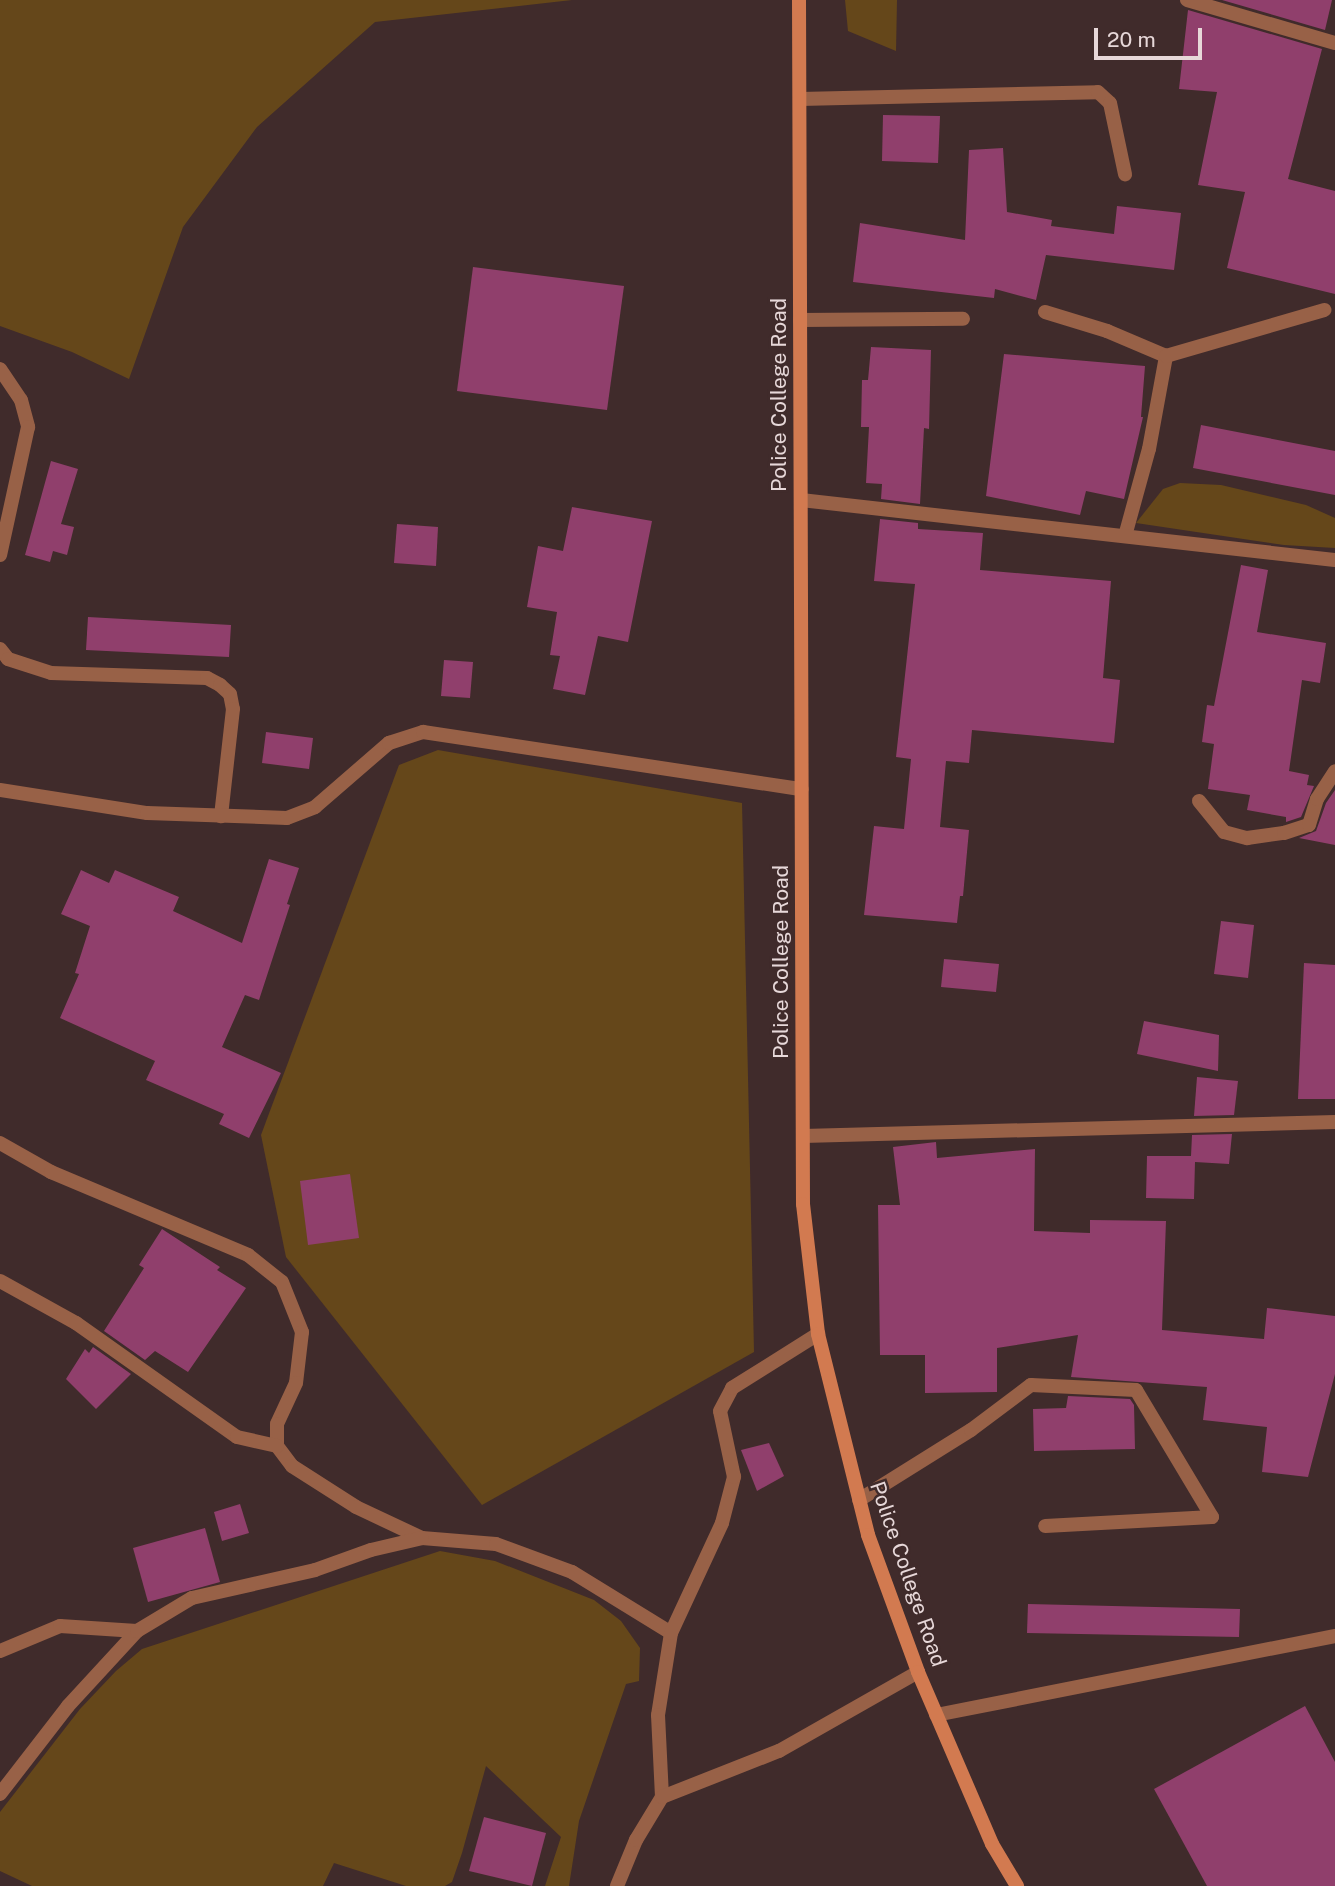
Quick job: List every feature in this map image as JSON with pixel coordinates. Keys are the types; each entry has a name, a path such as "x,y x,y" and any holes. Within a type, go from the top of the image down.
{"street":[{"name":"Police College Road","path":"799,0 803,1204 818,1334 868,1535 936,1715 992,1844 1017,1886"},
{"path":"1187,0 1335,43"},
{"path":"800,99 1098,92 1110,103 1125,174"},
{"path":"1045,312 1107,331 1166,356 1324,310"},
{"path":"800,320 963,319"},
{"path":"1125,536 1149,449 1166,356"},
{"path":"0,369 21,400 28,427 0,555"},
{"path":"801,500 1335,560"},
{"path":"0,649 8,659 51,673 207,678 220,685 230,694 233,709 221,816"},
{"path":"0,790 147,813 288,818 315,807 389,743 423,732 802,789"},
{"path":"1199,801 1224,832 1247,838 1284,834 1309,825 1317,799 1335,771"},
{"path":"803,1136 1335,1122"},
{"path":"0,1143 51,1172 248,1255 282,1282 302,1332 296,1382 277,1424 277,1446 292,1466 356,1507 422,1538"},
{"path":"0,1282 76,1323 237,1437 277,1446"},
{"path":"617,1886 636,1840 662,1797 659,1715 671,1633 722,1523 734,1477 720,1410 732,1388 818,1334"},
{"path":"859,1500 971,1430 1031,1385 1123,1389 1136,1390 1212,1517 1045,1526"},
{"path":"0,1794 68,1706 138,1632 192,1598 315,1570 371,1550 422,1538 496,1544 572,1572 671,1633"},
{"path":"0,1651 60,1626 138,1632"},
{"path":"936,1715 1335,1636"},
{"path":"662,1797 779,1751 918,1672"}],"shaded area":[{"path":"0,0 572,0 375,22 257,127 183,227 129,379 72,352 0,326"},
{"path":"845,0 897,0 896,51 848,31"},
{"path":"1180,483 1221,485 1306,505 1335,518 1335,548 1284,545 1136,523 1163,489"},
{"path":"438,750 742,803 754,1352 482,1505 286,1257 261,1135 399,765"},
{"path":"440,1551 495,1561 594,1600 621,1621 640,1648 639,1681 626,1684 579,1821 569,1886 545,1886 561,1837 486,1766 462,1853 452,1882 445,1886 406,1886 334,1863 323,1886 32,1886 0,1871 0,1812 80,1709 116,1671 142,1649"}],"building":[{"path":"1222,0 1332,0 1325,30"},
{"path":"1188,10 1322,49 1288,179 1335,191 1335,294 1227,268 1245,192 1198,185 1217,92 1179,89"},
{"path":"883,115 940,116 938,163 882,161"},
{"path":"1003,148 1007,212 1052,220 1051,226 1114,234 1117,206 1181,213 1174,270 1046,255 1036,300 995,289 994,298 853,282 860,223 965,240 969,150"},
{"path":"473,267 624,286 607,410 457,391"},
{"path":"871,347 931,350 929,429 924,428 920,504 881,499 882,484 866,483 869,427 861,427 862,380 868,380"},
{"path":"1004,354 1145,366 1143,417 1124,499 1086,491 1080,515 986,496"},
{"path":"1201,425 1335,451 1335,495 1193,468"},
{"path":"51,461 78,469 61,524 74,527 67,555 53,551 50,562 25,555"},
{"path":"572,507 652,521 628,642 598,636 585,695 553,689 560,656 550,655 557,612 527,607 538,546 563,551"},
{"path":"880,519 918,523 918,529 983,533 980,570 1111,581 1103,678 1120,680 1114,743 972,730 969,763 946,761 940,827 969,830 963,896 960,896 957,923 864,915 874,826 904,829 911,759 896,757 915,584 874,581"},
{"path":"397,524 438,527 436,566 394,563"},
{"path":"1241,565 1268,570 1257,632 1326,643 1320,683 1302,680 1289,771 1309,775 1307,785 1314,786 1301,817 1286,822 1286,817 1247,810 1250,795 1208,789 1214,744 1202,742 1207,705 1214,706"},
{"path":"88,617 231,625 229,657 86,650"},
{"path":"444,660 473,662 470,698 441,696"},
{"path":"266,732 313,738 309,769 262,763"},
{"path":"1335,790 1335,845 1299,838 1316,831 1326,803"},
{"path":"269,859 299,868 287,904 290,905 259,1000 245,995 222,1047 281,1073 249,1138 219,1124 224,1114 146,1080 155,1061 60,1018 79,974 75,973 90,926 61,914 81,870 109,883 115,870 179,897 173,911 242,943"},
{"path":"1221,921 1254,925 1248,978 1214,974"},
{"path":"944,959 999,964 996,992 941,987"},
{"path":"1304,963 1335,965 1335,1099 1298,1099"},
{"path":"1144,1021 1219,1035 1218,1071 1137,1054"},
{"path":"1197,1077 1238,1081 1234,1115 1194,1116"},
{"path":"1232,1134 1229,1164 1195,1162 1194,1199 1146,1198 1147,1156 1191,1156 1192,1135"},
{"path":"936,1142 937,1158 1035,1149 1034,1231 1090,1233 1090,1220 1166,1221 1162,1330 1264,1339 1267,1308 1335,1316 1335,1374 1308,1477 1262,1472 1267,1427 1203,1420 1207,1387 1071,1377 1078,1335 997,1348 997,1392 925,1393 925,1355 880,1355 878,1205 900,1205 893,1147"},
{"path":"350,1174 359,1238 308,1245 300,1181"},
{"path":"162,1229 220,1267 217,1270 246,1288 188,1372 155,1351 145,1360 104,1331 144,1268 139,1265"},
{"path":"93,1347 131,1374 96,1409 66,1379 85,1349 89,1353"},
{"path":"1068,1396 1130,1399 1134,1405 1135,1449 1034,1451 1033,1409 1066,1408"},
{"path":"769,1443 784,1476 757,1491 741,1450"},
{"path":"240,1504 249,1533 222,1541 214,1512"},
{"path":"205,1528 220,1582 148,1602 133,1548"},
{"path":"1028,1604 1240,1609 1239,1637 1027,1633"},
{"path":"1305,1706 1335,1762 1335,1886 1207,1886 1154,1789"},
{"path":"484,1817 546,1833 532,1886 469,1871"}]}
